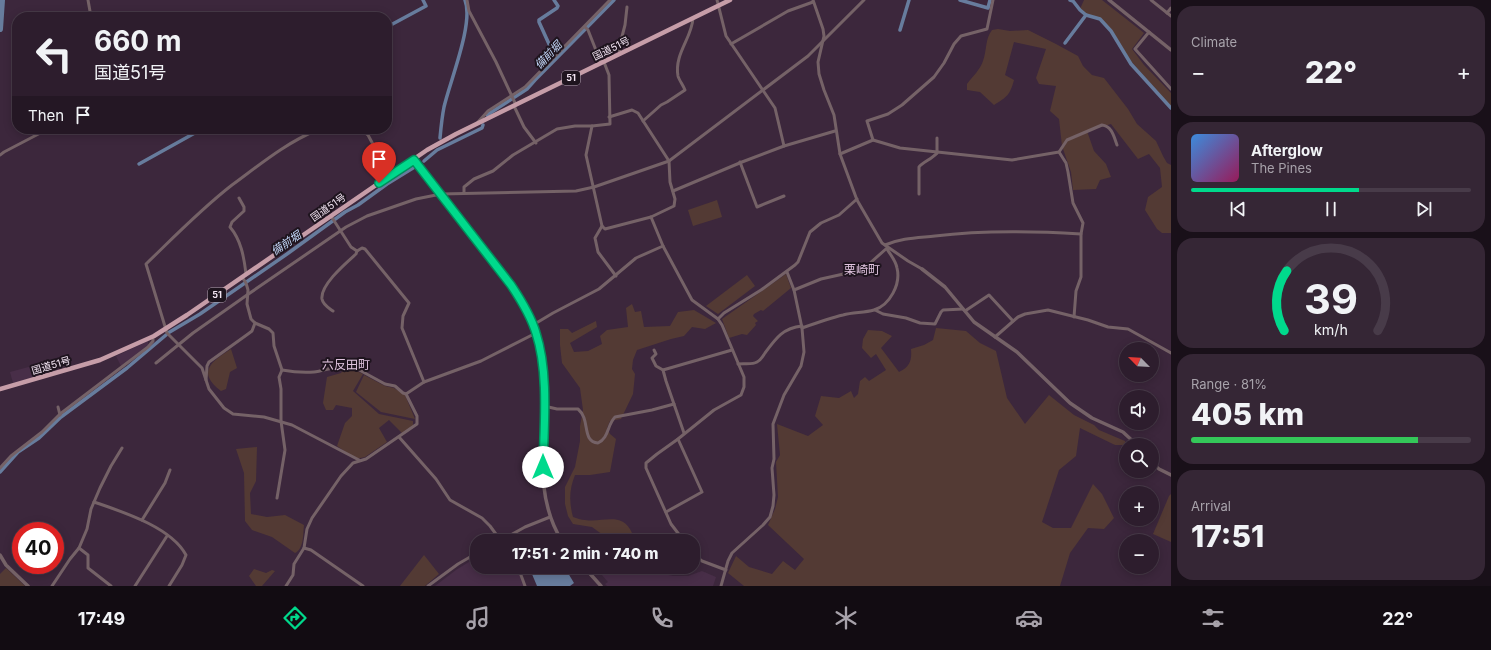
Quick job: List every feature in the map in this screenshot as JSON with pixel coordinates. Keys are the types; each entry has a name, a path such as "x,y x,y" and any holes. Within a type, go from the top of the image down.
{"highway":[{"name":"国道51号","path":"0,389 100,360 154,336 245,279 333,219 390,176 456,134 476,125 513,101 603,62 730,0"}],"street":[{"path":"88,0 89,12"},
{"path":"467,0 469,11 496,62 524,127 536,142"},
{"path":"476,125 488,111 513,101 525,87 587,28 610,0"},
{"path":"717,0 723,28 730,44 775,108 784,146"},
{"path":"156,363 179,344 247,295 341,231 355,222 380,211 416,199 441,194 562,192 594,187 669,162 808,56 864,0"},
{"path":"873,140 866,121 888,114 902,105 934,77 944,63 954,44 961,36 987,29 993,0"},
{"path":"1109,0 1171,50"},
{"path":"1151,0 1171,16"},
{"path":"730,44 788,11 813,1 823,29 823,41 818,62 819,74 834,115 835,131 840,154 857,199 897,267 896,286 890,298 875,310 845,314 802,327 792,327 784,331 771,344 759,361 754,363 738,364"},
{"path":"620,54 619,48 625,26 627,8"},
{"path":"1167,13 1171,8"},
{"path":"644,121 661,105 685,90 678,77 677,68 681,51 693,24 693,18"},
{"path":"464,193 464,187 468,183 493,171 512,155 557,129 575,126 610,124 609,75 587,28"},
{"path":"1149,32 1135,49 1171,89"},
{"path":"602,226 605,229 651,217 674,206 675,199 670,182 669,162 638,112 632,110 609,117"},
{"path":"840,154 873,140 900,148 1012,160 1059,152 1067,140 1102,125 1110,128 1117,145"},
{"path":"592,126 586,155 602,226 595,238 598,252 616,276"},
{"path":"673,191 740,162 784,146 835,131"},
{"path":"0,156 4,152 38,134"},
{"path":"306,134 279,149 221,193 146,264 167,333 202,368 214,398 224,408 229,412 281,421 303,430 359,460"},
{"path":"367,134 390,176"},
{"path":"919,194 919,168 921,165 933,158 937,153 937,138"},
{"path":"1059,152 1066,163 1073,203 1082,220 1083,226 1081,234 1081,277 1076,291 1074,317"},
{"path":"414,160 511,285 522,302 533,325 543,366 544,487 550,517 558,534"},
{"path":"740,162 757,207 784,196"},
{"path":"239,198 244,207 244,211 232,222 230,227 240,243 243,254 245,279 248,290 248,311 255,324 270,329 273,333 274,346 282,370 279,377 282,394 281,421 285,450 277,498"},
{"path":"718,319 724,313 787,272 798,262 810,232 821,223 839,215 857,199"},
{"path":"651,217 663,246 692,300 718,319 722,325 745,382 741,394 714,410 646,464 646,468 666,512 674,529 678,534"},
{"path":"333,219 351,246 357,250"},
{"path":"794,290 822,279 857,271 869,264 886,247 911,237 982,231 1081,234"},
{"path":"533,325 600,289 636,258 663,246"},
{"path":"886,247 922,269 945,287 980,327 1027,361 1070,403 1092,418 1123,432 1129,438"},
{"path":"333,311 323,302 322,295 326,286 356,254 357,250 362,248 365,249 409,303 403,316 402,328 424,382"},
{"path":"721,586 728,561 732,553 770,517 773,506 773,424 784,395 803,360 802,327 794,290 787,272"},
{"path":"875,310 884,314 935,324 943,310 964,310 989,295 1013,321"},
{"path":"995,337 1013,321 1025,314 1048,310 1088,320 1108,327 1128,329 1171,353"},
{"path":"206,381 207,366 209,362 252,331 255,324"},
{"path":"406,394 424,382 481,361 536,333"},
{"path":"0,468 18,449 42,432 60,415 148,347 153,341 154,336"},
{"path":"654,350 656,354 652,358 656,366 663,370 684,433"},
{"path":"663,370 732,350"},
{"path":"282,370 313,372 347,364 385,384 395,386 406,394 416,416 417,424 366,459 359,460 347,468 312,518 306,533 304,548 294,564 293,576 286,586"},
{"path":"544,406 557,409 578,409 585,419 587,433 590,440 594,443 598,443 605,438 612,421 616,417 674,404"},
{"path":"58,407 60,415"},
{"path":"399,437 436,479 450,500 482,518 496,534"},
{"path":"666,512 702,492 678,439"},
{"path":"52,586 79,548 87,529 94,502 111,466 122,448"},
{"path":"1159,469 1171,475"},
{"path":"142,520 158,494 170,470"},
{"path":"94,502 153,525 179,544 186,555 182,565 169,586"},
{"path":"513,534 525,527 550,517"},
{"path":"135,586 167,536"},
{"path":"79,548 88,555 88,568 111,586"},
{"path":"304,548 311,550 363,586"},
{"path":"0,555 6,566 28,586"},
{"path":"428,586 470,557"},
{"path":"700,560 726,570"},
{"path":"521,574 525,586"},
{"path":"590,574 601,586"}],"shaded area":[{"path":"1084,0 1102,0 1144,33 1132,49 1144,65 1171,93 1171,107 1130,60 1112,30 1100,18 1086,14 1080,9"},
{"path":"998,29 1010,31 1028,30 1078,56 1083,66 1092,75 1104,78 1128,109 1137,124 1156,141 1167,163 1171,165 1171,233 1162,233 1157,229 1145,210 1148,197 1162,187 1160,168 1149,154 1138,159 1111,124 1087,131 1094,151 1106,164 1111,177 1100,180 1096,189 1073,190 1071,172 1062,146 1059,119 1050,111 1056,86 1039,84 1036,78 1046,49 1014,42 1005,75 1014,80 1013,85 1007,95 994,105 980,92 967,90 967,84 982,64 990,33 992,30"},
{"path":"717,200 722,217 693,226 688,210"},
{"path":"786,274 791,288 763,311 761,310 754,314 753,316 758,321 747,335 742,334 729,338 722,319"},
{"path":"747,275 755,286 718,314 706,306"},
{"path":"632,304 635,312 641,311 644,327 670,326 678,312 694,310 716,323 705,329 692,327 684,336 637,350 633,360 632,369 635,374 633,394 621,419 610,421 607,428 610,434 616,439 610,472 590,475 575,475 571,491 570,501 573,517 592,521 617,520 628,526 632,533 602,534 592,527 573,524 568,516 565,504 565,487 575,467 580,441 580,426 583,410 580,388 562,363 560,329 568,329 572,333 596,321 597,327 570,343 574,352 588,351 602,344 600,336 607,330 628,327 626,308"},
{"path":"936,328 966,331 980,343 996,351 1007,398 1025,424 1049,395 1074,415 1094,425 1099,430 1119,438 1119,445 1115,445 1080,428 1076,456 1059,470 1042,522 1053,528 1071,528 1093,484 1102,494 1114,518 1104,529 1088,528 1070,553 1060,586 744,586 728,573 736,556 749,567 772,574 783,561 795,570 804,559 768,525 775,509 778,497 776,462 780,455 777,424 808,436 823,425 815,416 821,396 839,398 851,391 854,398 858,394 860,381 865,377 869,381 886,370 876,354 871,358 862,348 863,339 868,330 882,331 892,336 881,348 899,372 906,368 910,363 911,349 924,345 933,340"},
{"path":"148,341 148,345 121,366 116,356"},
{"path":"231,349 237,368 230,372 226,389 221,391 213,384 208,373 213,363"},
{"path":"36,365 39,376 13,383 10,372"},
{"path":"346,366 363,374 353,391 379,414 413,421 413,427 402,433 389,420 379,428 387,442 365,457 356,459 337,446 345,423 352,416 352,408 336,405 333,410 326,410 323,403 327,377 341,373"},
{"path":"364,375 385,386 394,388 405,395 415,419 381,412 356,392"},
{"path":"257,447 256,481 250,493 251,514 267,517 285,515 304,525 302,545 295,553 272,537 252,530 245,521 244,473 236,449"},
{"path":"1171,494 1171,542 1159,537 1159,534 1153,534 1156,526 1159,526 1159,520"},
{"path":"424,555 439,574 425,586 400,586"},
{"path":"470,561 470,574 520,574 524,586 435,586"},
{"path":"6,568 25,586 0,586 0,574"},
{"path":"254,569 266,573 272,570 275,571 262,586 256,586 249,576"},
{"path":"702,571 716,577 713,586 607,586 605,584 608,582 601,574 664,574 673,576 688,576 700,574 700,572"}],"water":[{"path":"532,574 569,574 574,583 570,586 537,586"}],"waterway":[{"path":"0,29 2,0"},
{"path":"392,24 426,6 423,0"},
{"path":"440,138 444,107 464,37 467,10 465,0"},
{"path":"554,0 558,6 557,8 539,20 554,55"},
{"name":"備前堀","path":"487,115 527,89 614,0"},
{"path":"900,30 909,0"},
{"path":"960,0 988,8 990,0"},
{"path":"1070,0 1073,1 1086,15 1100,19 1111,31 1131,64 1171,108"},
{"path":"1065,43 1086,15"},
{"name":"備前堀","path":"424,161 437,150 482,128 483,125"},
{"path":"139,164 193,134"},
{"name":"備前堀","path":"168,333 200,314 345,212 413,168"},
{"name":"備前堀","path":"0,472 18,452 39,438 61,417 127,368 166,335"}],"district":[{"name":"栗崎町","path":"862,270"},
{"name":"六反田町","path":"346,365"}],"route":[{"path":"379,183 414,160 511,285 522,302 536,333 541,350 544,376 543,467"}]}
